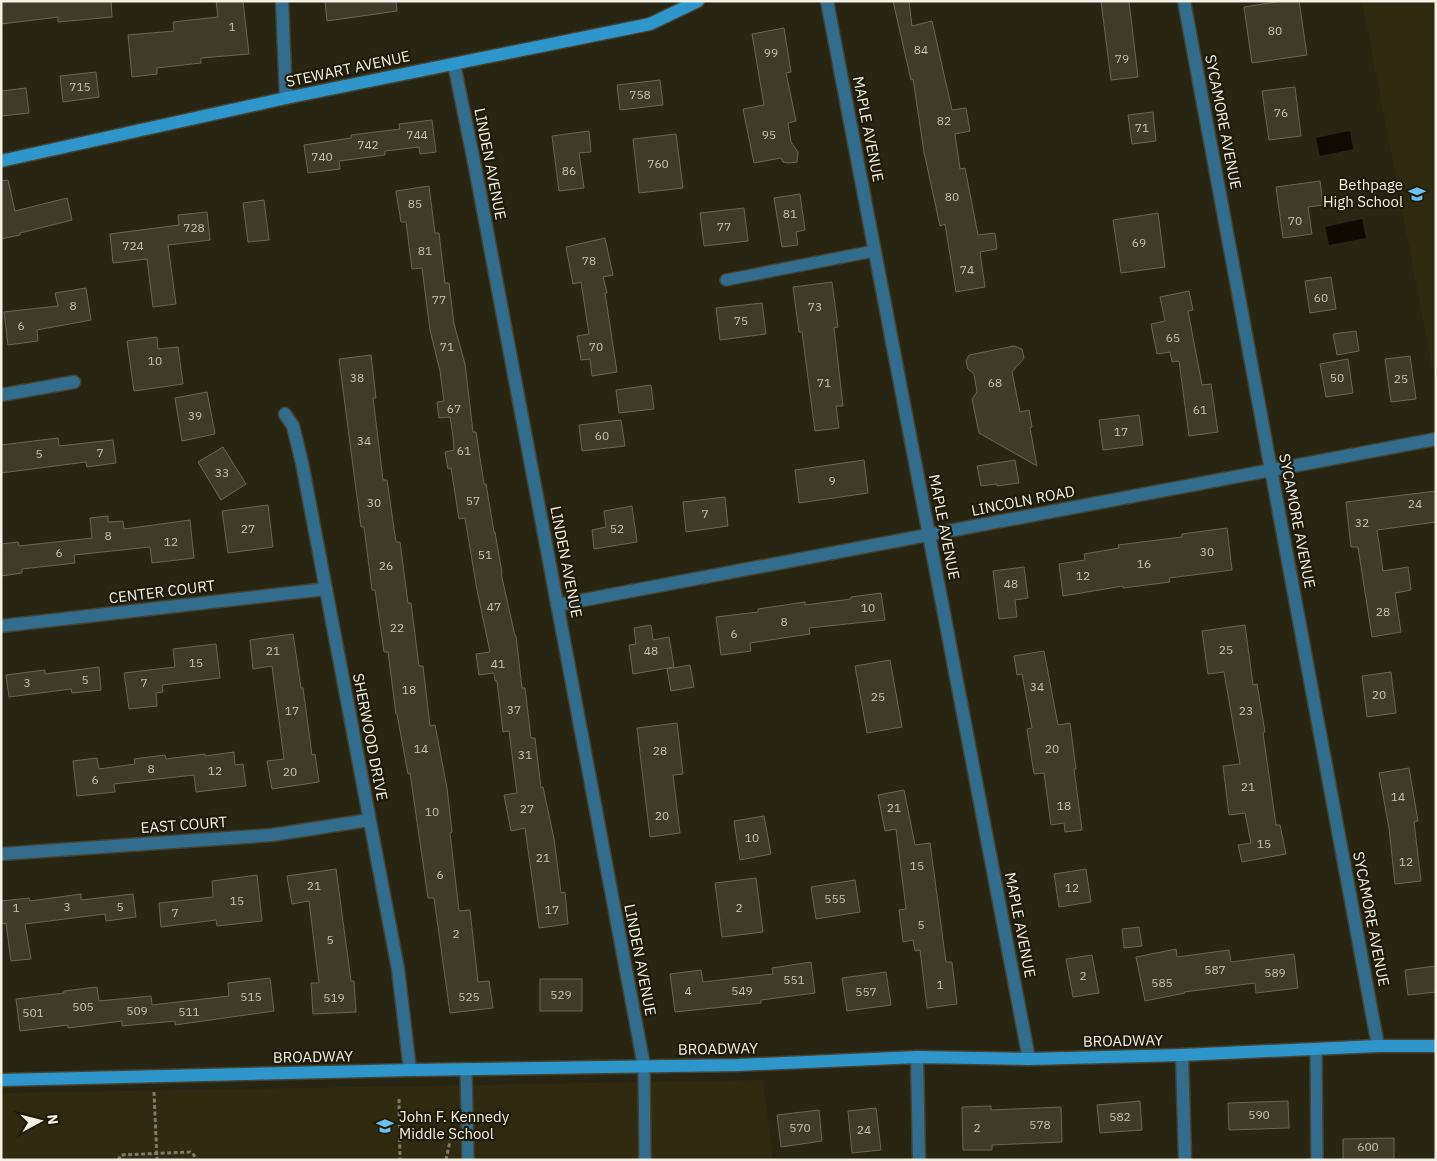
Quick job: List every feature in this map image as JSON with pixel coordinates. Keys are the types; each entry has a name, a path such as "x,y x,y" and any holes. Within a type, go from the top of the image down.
{"main road":[{"name":"STEWART AVENUE","path":"1,161 286,98 650,24 698,1"},
{"name":"BROADWAY","path":"1,1080 410,1070 738,1065 917,1057 1029,1059 1182,1055 1378,1046 1436,1046"}],"street":[{"path":"282,1 286,98"},
{"name":"MAPLE AVENUE","path":"826,1 1029,1059"},
{"name":"SYCAMORE AVENUE","path":"1184,1 1378,1046"},
{"name":"LINDEN AVENUE","path":"454,64 477,177 644,1066"},
{"path":"1,395 74,382"},
{"name":"SHERWOOD DRIVE","path":"285,414 293,426 297,438 326,589 398,969 410,1070"},
{"name":"LINCOLN ROAD","path":"557,605 1436,439"},
{"name":"CENTER COURT","path":"1,626 326,589"},
{"name":"EAST COURT","path":"1,854 272,835 369,820"},
{"path":"1182,1055 1185,1160"},
{"path":"917,1057 919,1160"}],"lane":[{"path":"726,280 874,251"},
{"path":"1316,1049 1316,1160"},
{"path":"644,1066 645,1160"},
{"path":"466,1070 468,1160"}],"path":[{"path":"154,1077 157,1160"},
{"path":"399,1099 400,1160"},
{"path":"118,1160 122,1155 190,1152 194,1156 194,1160"}],"shaded area":[{"name":"Bethpage High School","path":"1362,1 1436,1 1436,387"},
{"path":"1350,131 1353,149 1320,156 1316,138"},
{"path":"1362,219 1366,238 1329,245 1325,227"},
{"name":"John F. Kennedy Middle School","path":"763,1080 773,1160 1,1160 1,1093"}],"building":[{"path":"1,1 111,1 112,17 58,22 58,17 1,24"},
{"path":"216,1 243,1 249,54 201,58 201,63 157,68 157,74 132,77 128,35 174,31 173,22 218,17"},
{"path":"325,1 396,1 397,11 327,21"},
{"path":"893,1 909,1 912,26 932,21 952,110 966,108 970,131 955,134 960,169 965,168 978,235 995,233 997,249 980,252 985,287 956,292 945,224 940,226 924,152 913,79 911,80"},
{"path":"1101,1 1129,1 1138,77 1111,80"},
{"path":"1282,1 1299,1 1307,55 1252,63 1244,7"},
{"path":"784,28 791,72 786,73 796,121 788,123 791,142 798,152 797,162 783,162 781,158 754,163 743,109 764,105 752,34"},
{"path":"96,72 99,97 63,102 60,76"},
{"path":"660,80 663,105 620,110 617,85"},
{"path":"1295,87 1301,136 1269,140 1262,91"},
{"path":"26,88 29,113 1,116 1,91"},
{"path":"1153,112 1156,141 1132,144 1128,115"},
{"path":"432,120 436,152 420,154 419,147 385,151 385,155 339,161 340,169 308,173 304,145 351,138 351,135 400,129 399,124"},
{"path":"589,131 591,152 579,153 584,188 559,191 552,136"},
{"path":"676,134 683,188 639,193 633,139"},
{"path":"8,180 15,211 67,198 72,220 1,239 1,181"},
{"path":"1320,181 1323,205 1308,207 1312,234 1283,238 1276,187"},
{"path":"429,186 435,233 439,233 445,283 449,283 454,324 465,364 473,432 476,432 501,573 516,636 522,688 525,688 531,738 535,738 541,788 543,787 554,839 561,893 565,892 568,924 539,928 525,828 511,831 504,795 517,793 509,731 503,732 497,681 495,681 494,673 479,675 476,654 490,652 465,518 459,519 451,468 448,469 445,452 454,450 450,417 439,418 437,402 444,401 440,371 430,330 422,268 412,269 406,222 401,222 396,191"},
{"path":"800,194 805,230 796,232 798,245 782,247 774,198"},
{"path":"264,200 269,240 248,242 243,203"},
{"path":"744,208 748,241 704,246 700,213"},
{"path":"207,212 210,240 168,245 176,304 153,307 147,259 113,263 110,234 179,225 178,215"},
{"path":"1158,213 1165,267 1121,273 1113,220"},
{"path":"605,238 613,275 603,277 607,293 605,293 617,372 592,376 590,359 581,360 577,336 589,334 581,282 573,284 566,247"},
{"path":"1331,277 1336,309 1310,313 1305,281"},
{"path":"832,282 838,327 834,328 843,406 836,406 839,428 815,431 802,332 799,332 793,287"},
{"path":"86,288 91,320 37,330 38,341 8,345 4,312 58,306 55,293"},
{"path":"1189,291 1193,310 1188,311 1202,385 1211,384 1218,432 1189,436 1179,361 1172,362 1170,352 1157,354 1151,324 1165,321 1160,297"},
{"path":"762,303 766,334 720,340 716,308"},
{"path":"1356,331 1359,351 1337,355 1333,334"},
{"path":"157,337 158,349 178,347 183,384 134,391 127,341"},
{"path":"1014,346 1022,349 1024,358 1012,372 1020,412 1029,410 1032,427 1030,428 1037,466 979,433 972,399 977,392 974,374 968,369 966,361 969,355"},
{"path":"371,355 376,398 373,398 383,480 387,480 396,542 400,542 408,603 411,603 419,666 423,666 430,726 435,725 447,788 459,911 470,910 478,982 489,981 493,1008 450,1013 434,898 428,898 410,773 408,774 396,714 388,652 384,652 375,590 372,590 364,527 361,527 339,359"},
{"path":"1410,356 1416,399 1391,402 1385,359"},
{"path":"1348,359 1353,393 1326,397 1320,364"},
{"path":"651,385 654,409 619,413 616,390"},
{"path":"207,392 215,434 182,441 175,398"},
{"path":"1139,415 1143,445 1103,450 1099,420"},
{"path":"621,420 625,446 582,451 579,425"},
{"path":"58,438 59,446 113,440 116,463 87,467 86,462 1,473 1,445"},
{"path":"223,447 246,484 221,500 198,462"},
{"path":"864,460 868,493 799,503 795,470"},
{"path":"1015,460 1019,483 981,486 977,466"},
{"path":"1436,491 1436,522 1377,530 1383,571 1408,567 1411,590 1395,593 1401,632 1372,637 1358,547 1351,547 1346,502"},
{"path":"725,497 728,526 686,532 683,502"},
{"path":"268,505 273,547 228,553 222,511"},
{"path":"632,506 637,542 594,549 592,530 606,527 604,511"},
{"path":"108,516 108,522 123,521 124,529 190,520 194,558 152,563 150,547 74,555 75,563 22,569 22,573 1,576 1,544 18,542 19,546 92,538 90,518"},
{"path":"1227,528 1232,570 1169,578 1170,582 1123,588 1123,586 1063,596 1059,564 1085,560 1084,554 1119,548 1118,545 1182,537 1182,534"},
{"path":"1024,567 1028,598 1015,600 1017,617 999,619 993,571"},
{"path":"881,593 885,620 809,628 810,634 750,643 751,651 721,655 716,617 758,612 758,609 805,602 805,605"},
{"path":"651,625 653,640 669,637 674,667 633,674 629,645 636,644 634,628"},
{"path":"1245,625 1253,685 1257,684 1265,732 1263,733 1276,825 1280,825 1286,854 1242,862 1238,845 1251,843 1245,813 1229,815 1223,766 1240,764 1224,672 1208,674 1202,631"},
{"path":"293,634 301,688 303,688 312,755 315,754 319,782 272,789 267,761 284,759 272,666 253,669 250,640"},
{"path":"216,644 220,678 162,685 163,692 156,693 157,706 129,709 124,673 175,667 173,649"},
{"path":"1044,651 1058,725 1070,723 1082,830 1065,832 1064,823 1051,825 1044,773 1034,774 1027,729 1032,728 1022,674 1017,675 1014,656"},
{"path":"890,660 902,727 867,733 855,666"},
{"path":"690,665 694,687 671,691 667,669"},
{"path":"99,667 101,690 72,693 71,689 9,697 6,675 45,670 45,674"},
{"path":"1391,672 1396,713 1367,717 1362,676"},
{"path":"677,723 683,774 673,775 680,833 650,837 637,728"},
{"path":"234,752 235,765 243,764 246,786 196,792 194,775 114,784 115,792 77,796 73,761 97,758 99,769 135,764 134,759 165,755 166,759"},
{"path":"1409,768 1418,821 1414,822 1421,881 1395,884 1389,828 1379,773"},
{"path":"904,790 915,845 930,843 946,962 952,962 957,1004 927,1008 920,950 915,951 913,940 903,942 899,910 906,909 896,829 885,831 878,795"},
{"path":"764,816 771,854 740,860 734,821"},
{"path":"336,869 351,981 354,981 356,1012 313,1014 311,983 319,983 309,901 292,904 287,876"},
{"path":"1086,869 1091,902 1059,907 1054,874"},
{"path":"257,875 262,921 217,926 216,920 161,927 159,903 213,897 212,881"},
{"path":"756,878 763,932 722,937 715,883"},
{"path":"855,880 860,912 816,919 811,887"},
{"path":"81,894 81,900 133,894 136,917 106,921 105,914 25,924 31,959 11,961 6,923 2,924 1,901 29,898 30,901"},
{"path":"1139,927 1142,946 1124,948 1122,929"},
{"path":"1176,949 1177,957 1229,950 1231,962 1294,954 1298,988 1256,993 1255,983 1184,992 1145,1001 1136,957"},
{"path":"1092,955 1099,993 1073,997 1066,959"},
{"path":"811,962 815,993 761,1000 761,1003 675,1012 670,974 701,970 703,982 773,974 772,968"},
{"path":"1436,966 1436,992 1408,995 1405,970"},
{"path":"886,972 891,1005 847,1011 842,978"},
{"path":"270,978 274,1011 175,1025 175,1021 122,1026 122,1021 68,1028 68,1025 20,1031 16,999 97,987 99,1001 151,996 152,1005 229,996 228,983"},
{"path":"540,979 582,979 582,1011 540,1011"},
{"path":"1140,1101 1142,1130 1100,1133 1097,1105"},
{"path":"1288,1101 1289,1128 1229,1130 1228,1103"},
{"path":"991,1106 991,1110 1061,1107 1062,1142 992,1145 992,1150 963,1150 962,1107"},
{"path":"876,1108 881,1150 852,1153 848,1111"},
{"path":"819,1110 822,1141 781,1147 777,1115"},
{"path":"1394,1138 1394,1160 1343,1160 1343,1139"}],"place":[{"name":"Bethpage High School","path":"1417,194"},
{"name":"John F. Kennedy Middle School","path":"385,1126"}]}
